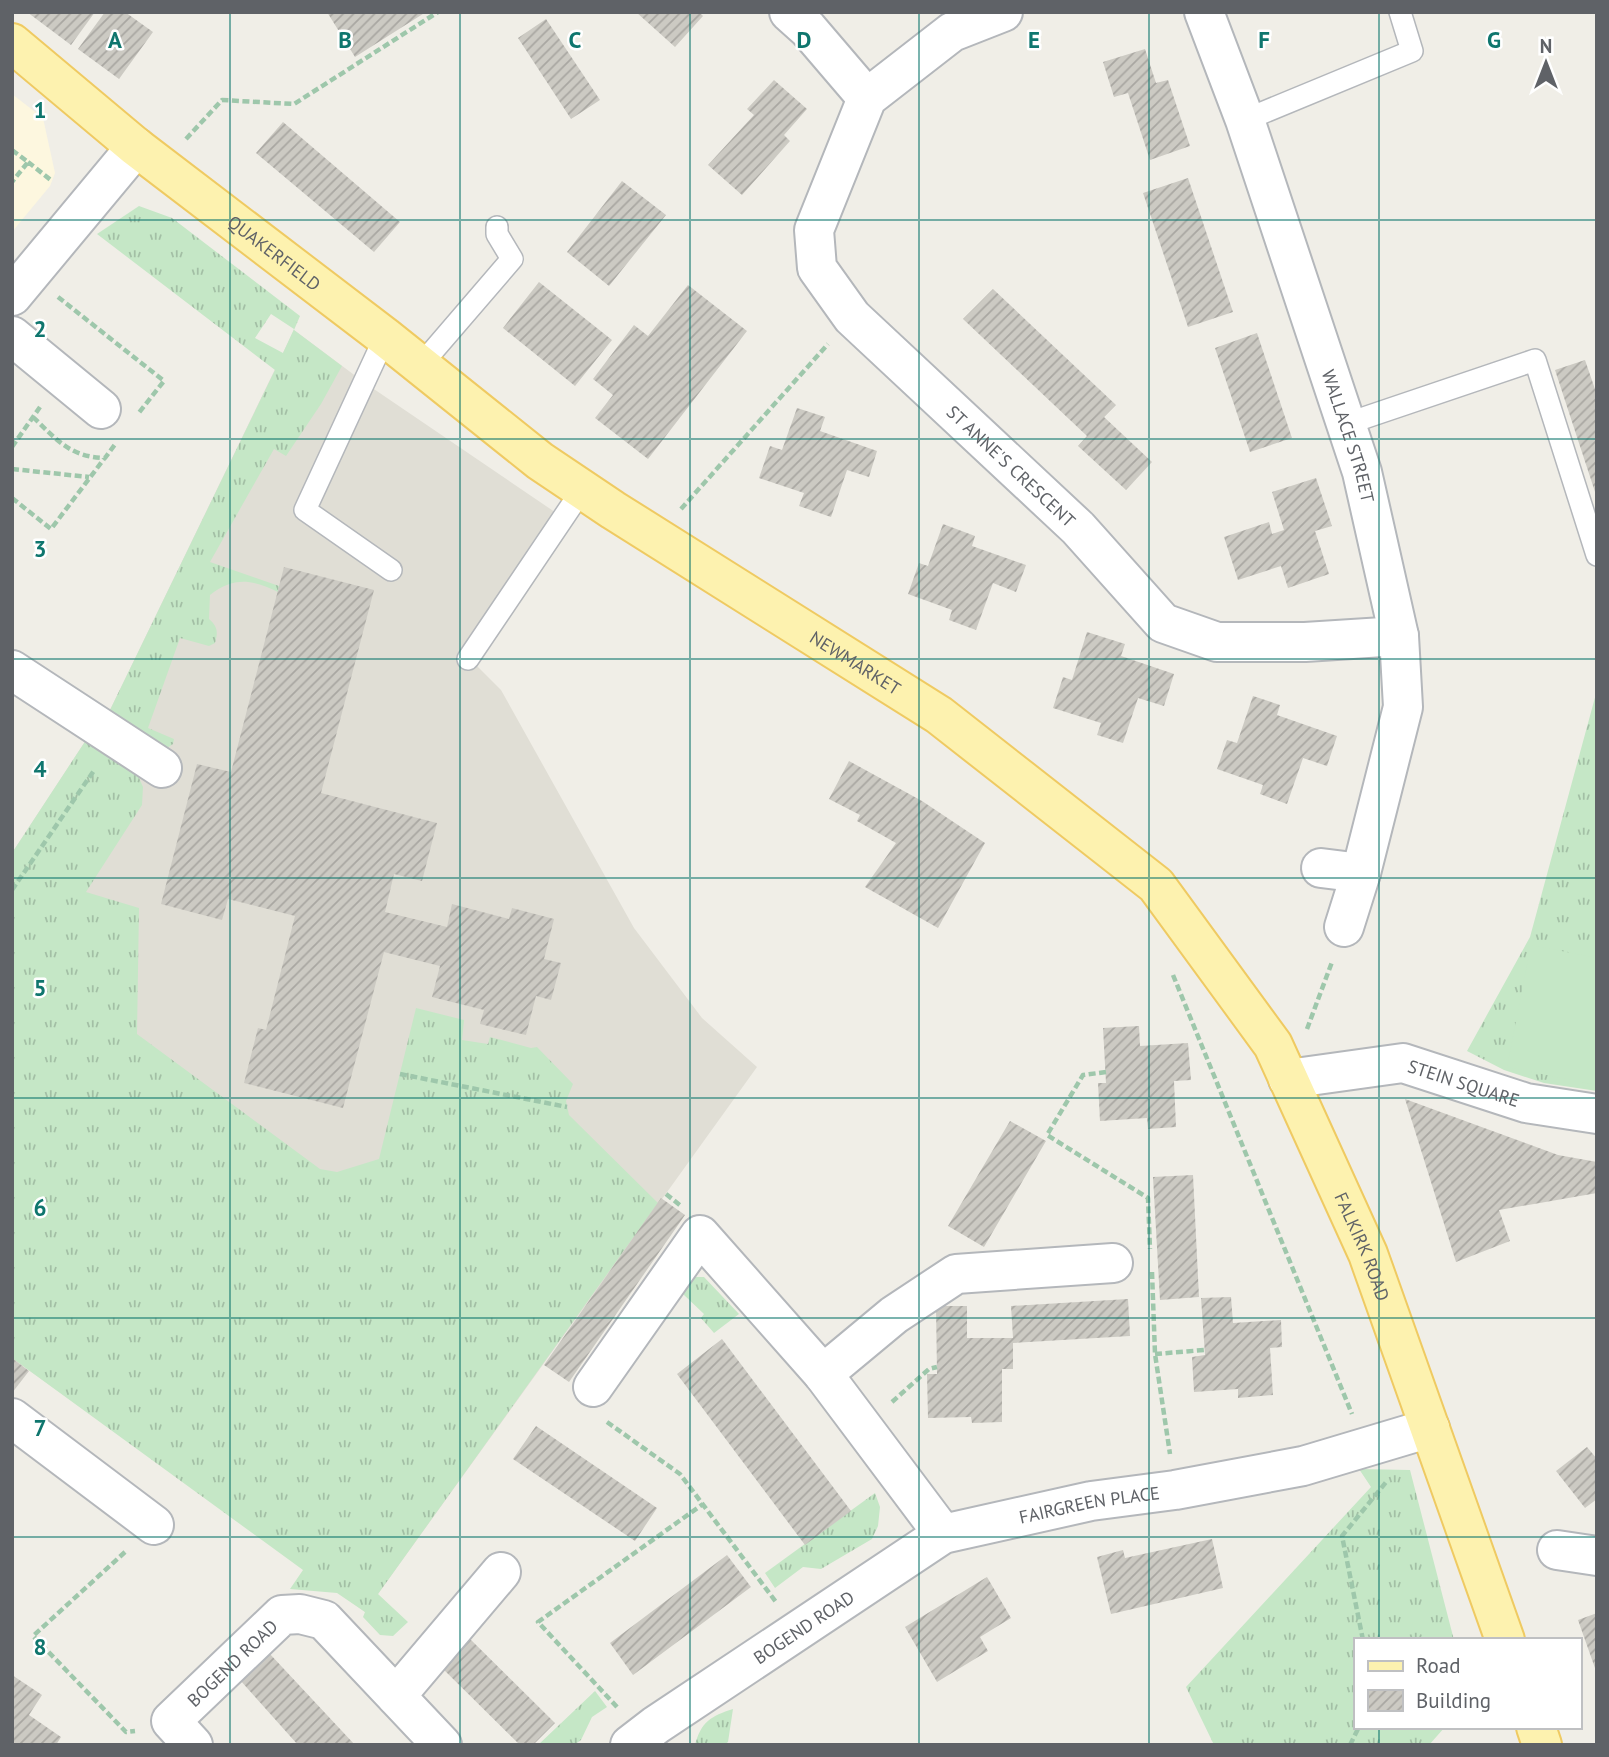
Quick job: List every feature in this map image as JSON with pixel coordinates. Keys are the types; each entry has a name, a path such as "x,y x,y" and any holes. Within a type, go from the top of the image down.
{"main road":[{"name":"QUAKERFIELD","path":"12,43 149,156 541,461"},
{"name":"NEWMARKET","path":"541,461 582,490 939,715 1156,885"},
{"name":"FALKIRK ROAD","path":"1156,885 1273,1045 1368,1254 1504,1638"}],"street":[{"path":"789,12 867,98 953,32 1003,12"},
{"name":"WALLACE STREET","path":"1204,12 1245,120 1362,472 1399,636 1403,707 1361,873 1344,928"},
{"name":"ST ANNE'S CRESCENT","path":"867,98 814,230 817,268 852,317 1078,528 1163,623 1217,642 1305,642 1399,636"},
{"path":"12,296 149,156"},
{"path":"12,337 101,410"},
{"path":"12,670 99,724 116,739 162,768"},
{"path":"1321,868 1361,873"},
{"name":"STEIN SQUARE","path":"1288,1079 1403,1063 1526,1103 1597,1114"},
{"path":"593,1387 700,1235 823,1374 943,1534"},
{"path":"823,1374 894,1315 956,1274 1113,1263"},
{"name":"FAIRGREEN PLACE","path":"943,1534 1091,1501 1175,1490 1303,1466 1430,1428"},
{"path":"19,1435 154,1525"},
{"name":"BOGEND ROAD","path":"649,1737 798,1630 943,1534"},
{"path":"1557,1550 1597,1556"},
{"path":"396,1696 501,1572"},
{"name":"BOGEND ROAD","path":"182,1733 282,1615 300,1614 324,1620 442,1745"}],"lane":[{"path":"1245,120 1412,51 1401,12"},
{"path":"420,366 512,259 497,234 497,227"},
{"path":"384,337 305,510 391,570"},
{"path":"1346,424 1535,360 1597,555"},
{"path":"468,659 582,490"}],"path":[{"path":"149,156 222,100 294,104 438,12"},
{"path":"12,150 52,181"},
{"path":"12,183 28,162"},
{"path":"671,505 682,510 852,317"},
{"path":"12,498 51,529 105,458"},
{"path":"12,469 90,477"},
{"path":"12,890 116,739"},
{"path":"1288,1079 1344,928"},
{"path":"1172,974 1366,1447"},
{"path":"400,1074 567,1107"},
{"path":"1155,1354 1204,1350"},
{"path":"863,1428 929,1369 937,1367"},
{"path":"593,1387 592,1411 680,1474 798,1630"},
{"path":"1363,1638 1342,1536 1430,1428"},
{"path":"649,1737 538,1622 703,1504"},
{"path":"154,1525 33,1636 126,1732 137,1731 147,1718 182,1733"},
{"path":"1350,1745 1358,1729"}],"shaded area":[{"path":"12,94 43,118 55,173 50,186 12,232"},
{"path":"294,330 365,383 571,523 477,666 501,690 634,928 702,1018 757,1067 365,1612 12,1358 12,853 88,737 110,710"}],"green space":[{"path":"139,206 172,218 300,316 294,330 342,366 321,404 286,456 274,449 210,562 279,586 278,592 260,584 243,582 227,585 210,595 209,619 216,630 215,643 209,646 180,638 148,728 174,739 173,744 167,748 155,746 110,710 275,370 97,234","holes":["271,314 294,329 283,353 255,338"]},
{"path":"1597,690 1597,1091 1544,1083 1504,1070 1467,1051 1530,937"},
{"path":"88,737 136,771 143,787 142,805 86,892 139,908 137,1034 320,1169 337,1172 379,1159 416,1008 464,1020 462,1040 488,1044 490,1037 531,1048 537,1047 573,1084 566,1101 569,1115 658,1203 378,1594 408,1622 393,1636 380,1635 363,1617 365,1612 337,1593 290,1589 303,1570 12,1358 12,853"},
{"path":"1531,945 1597,958 1597,1085 1507,1067"},
{"path":"696,1277 704,1277 739,1314 714,1333 701,1318 704,1314 684,1295 682,1287"},
{"path":"1359,1469 1410,1470 1453,1638 1354,1638 1354,1729 1443,1729 1429,1745 1214,1745 1186,1687 1371,1487"},
{"path":"875,1493 880,1507 878,1526 872,1539 821,1569 803,1567 775,1588 765,1573"},
{"path":"595,1691 607,1707 592,1717 581,1740 574,1745 538,1745"},
{"path":"733,1709 728,1742 724,1745 695,1745 700,1731 708,1721"}],"building":[{"path":"27,12 95,12 71,45"},
{"path":"105,12 125,12 153,32 119,79 78,49"},
{"path":"327,12 426,12 355,57"},
{"path":"636,12 699,12 703,16 675,47"},
{"path":"546,19 600,100 571,119 518,38"},
{"path":"1145,49 1156,83 1168,80 1190,146 1150,160 1128,93 1114,97 1103,62"},
{"path":"774,80 807,109 784,135 790,141 742,195 708,165 754,115 747,109"},
{"path":"283,122 400,222 374,252 256,153"},
{"path":"1188,178 1233,312 1188,327 1143,193"},
{"path":"622,181 666,215 609,286 567,252"},
{"path":"539,282 612,340 575,386 503,328"},
{"path":"688,285 747,331 648,459 595,418 613,395 593,379 634,325 648,336"},
{"path":"993,289 1116,405 1104,417 1152,462 1126,490 1078,446 1087,436 963,319"},
{"path":"1257,333 1292,438 1250,452 1215,348"},
{"path":"1585,360 1597,395 1596,495 1555,370"},
{"path":"797,408 825,417 820,431 877,451 869,477 847,470 831,517 799,506 804,493 759,478 770,446 782,450"},
{"path":"1316,478 1332,526 1315,531 1329,574 1288,588 1281,566 1238,580 1224,537 1269,522 1272,534 1284,530 1272,492"},
{"path":"943,524 975,536 972,546 1026,565 1016,592 993,583 976,630 949,620 952,610 908,594 919,563 928,566"},
{"path":"284,567 374,590 321,793 437,823 422,881 394,874 385,912 447,927 452,904 509,919 512,908 554,919 544,959 561,963 551,1000 536,996 526,1035 480,1024 484,1010 432,997 440,966 384,952 343,1108 244,1083 258,1028 266,1030 295,916 228,899 222,920 161,904 197,764 231,772"},
{"path":"1087,632 1125,644 1121,656 1174,674 1164,706 1138,698 1123,743 1097,735 1101,723 1053,708 1063,677 1072,680"},
{"path":"1253,696 1280,705 1277,715 1337,736 1327,766 1303,758 1287,804 1260,794 1263,785 1217,769 1227,740 1237,743"},
{"path":"849,761 922,801 985,843 938,928 865,887 896,843 857,821 860,815 829,799"},
{"path":"1139,1026 1140,1046 1188,1043 1191,1080 1174,1081 1176,1127 1148,1129 1147,1118 1100,1121 1098,1083 1106,1083 1103,1028"},
{"path":"1405,1099 1558,1155 1597,1162 1597,1193 1499,1210 1510,1241 1456,1262"},
{"path":"1010,1121 1046,1141 984,1247 948,1226"},
{"path":"1193,1175 1199,1297 1160,1300 1153,1177"},
{"path":"661,1198 685,1215 569,1382 544,1365"},
{"path":"1231,1297 1233,1323 1281,1320 1282,1347 1270,1348 1273,1395 1238,1398 1238,1389 1194,1392 1192,1357 1205,1355 1201,1298"},
{"path":"1128,1299 1130,1336 1013,1343 1013,1369 1002,1369 1002,1422 972,1423 971,1417 928,1418 927,1374 937,1374 936,1306 967,1306 967,1338 1013,1338 1011,1306"},
{"path":"722,1339 851,1511 805,1545 677,1374"},
{"path":"12,1358 29,1371 12,1393"},
{"path":"536,1426 657,1508 635,1541 513,1459"},
{"path":"1587,1447 1597,1459 1597,1499 1585,1508 1556,1471"},
{"path":"1212,1539 1223,1588 1111,1614 1097,1557 1123,1550 1125,1558"},
{"path":"727,1555 751,1587 633,1675 610,1643"},
{"path":"987,1577 1011,1618 980,1637 988,1651 937,1682 905,1627"},
{"path":"1597,1613 1597,1671 1596,1671 1578,1620"},
{"path":"469,1638 555,1723 533,1745 520,1745 440,1666"},
{"path":"269,1653 355,1745 298,1745 240,1680"},
{"path":"12,1675 42,1695 29,1715 61,1737 56,1745 12,1745"}]}
